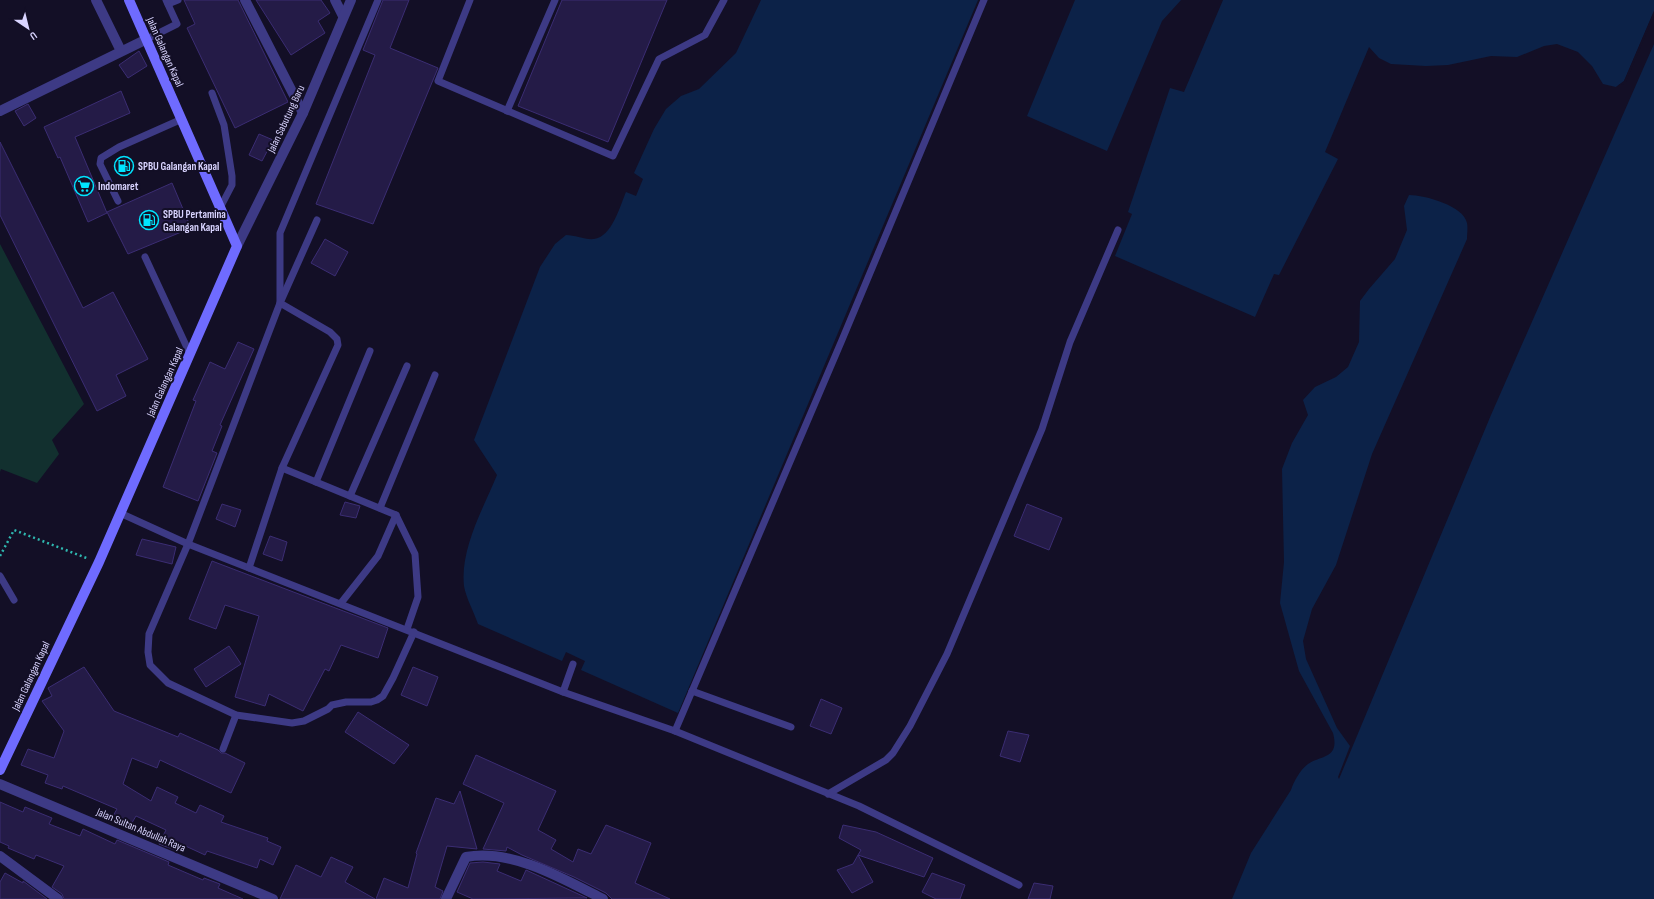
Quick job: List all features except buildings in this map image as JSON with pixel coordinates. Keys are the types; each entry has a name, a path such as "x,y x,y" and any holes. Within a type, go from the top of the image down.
{"main road":[{"name":"Jalan Galangan Kapal","path":"0,770 99,562 237,246 129,0"}],"street":[{"path":"96,0 121,51"},
{"path":"245,0 303,113"},
{"path":"335,0 343,16"},
{"name":"Jalan Sabutung Baru","path":"237,246 303,113 351,0"},
{"path":"0,111 147,39"},
{"name":"Jalan Sultan Abdullah Raya","path":"0,784 273,899"},
{"path":"446,899 466,857 475,855 505,858 534,866 603,899"},
{"path":"0,856 58,899"}],"lane":[{"path":"147,39 177,24 167,2 178,0"},
{"path":"280,303 280,233 378,0"},
{"path":"470,0 438,80 613,156 659,59 705,35 724,0"},
{"path":"507,111 554,0"},
{"path":"675,731 984,0"},
{"path":"212,93 224,125 232,176 232,185 220,208"},
{"path":"118,201 100,164 101,158 119,147 182,119"},
{"path":"282,468 396,515 415,554 418,597 410,630 394,678 383,696 371,702 346,702 332,705 328,709 304,721 292,723 236,715 168,683 150,665 148,652 150,634 188,544 280,303 317,220"},
{"path":"828,794 886,760 893,753 910,726 947,654 1042,429 1070,342 1118,230"},
{"path":"145,257 190,354"},
{"path":"249,568 282,468 338,345 337,339 330,332 280,303"},
{"path":"316,482 370,351"},
{"path":"350,496 407,366"},
{"path":"380,508 435,375"},
{"path":"120,513 188,544 410,630 564,692 675,731 859,806 1019,885"},
{"path":"341,603 378,556 396,515"},
{"path":"0,576 14,600"},
{"path":"564,692 573,664"},
{"path":"692,691 791,727"},
{"path":"223,750 236,715"}],"path":[{"path":"0,556 14,530 99,562"}],"green space":[{"path":"0,244 84,404 52,440 59,454 37,483 1,469 0,472"}],"water":[{"path":"761,0 978,0 678,713 581,670 585,661 566,652 562,661 478,624 466,595 464,586 464,572 469,544 474,529 497,475 474,440 540,267 555,244 566,235 594,239 606,233 618,212 626,192 636,196 643,179 634,173 654,129 666,109 681,96 699,89 736,53"},
{"path":"1075,0 1181,0 1162,21 1107,151 1027,116"},
{"path":"1223,0 1654,0 1654,11 1624,81 1616,87 1603,84 1592,66 1578,52 1557,44 1544,46 1517,57 1491,56 1448,65 1426,66 1391,64 1379,58 1369,47 1325,152 1338,159 1279,275 1274,274 1255,317 1115,256 1132,214 1128,212 1170,88 1184,92"},
{"path":"1654,44 1654,899 1232,899 1251,853 1291,790 1300,772 1308,764 1328,755 1334,748 1333,733 1299,671 1280,603 1284,562 1282,469 1292,443 1308,415 1303,400 1315,387 1336,377 1348,367 1359,342 1360,301 1395,259 1407,230 1404,206 1409,195 1434,199 1459,211 1467,223 1467,239 1372,454 1336,565 1312,609 1303,641 1306,659 1337,728 1350,746 1338,777 1339,779 1491,415"}],"pier":[{"path":"1654,11 1654,16 1626,82 1619,87 1616,87 1624,81"}],"place":[{"name":"SPBU Galangan Kapal","path":"124,166"},
{"name":"Indomaret","path":"84,186"},
{"name":"SPBU Pertamina Galangan Kapal","path":"149,220"}]}
